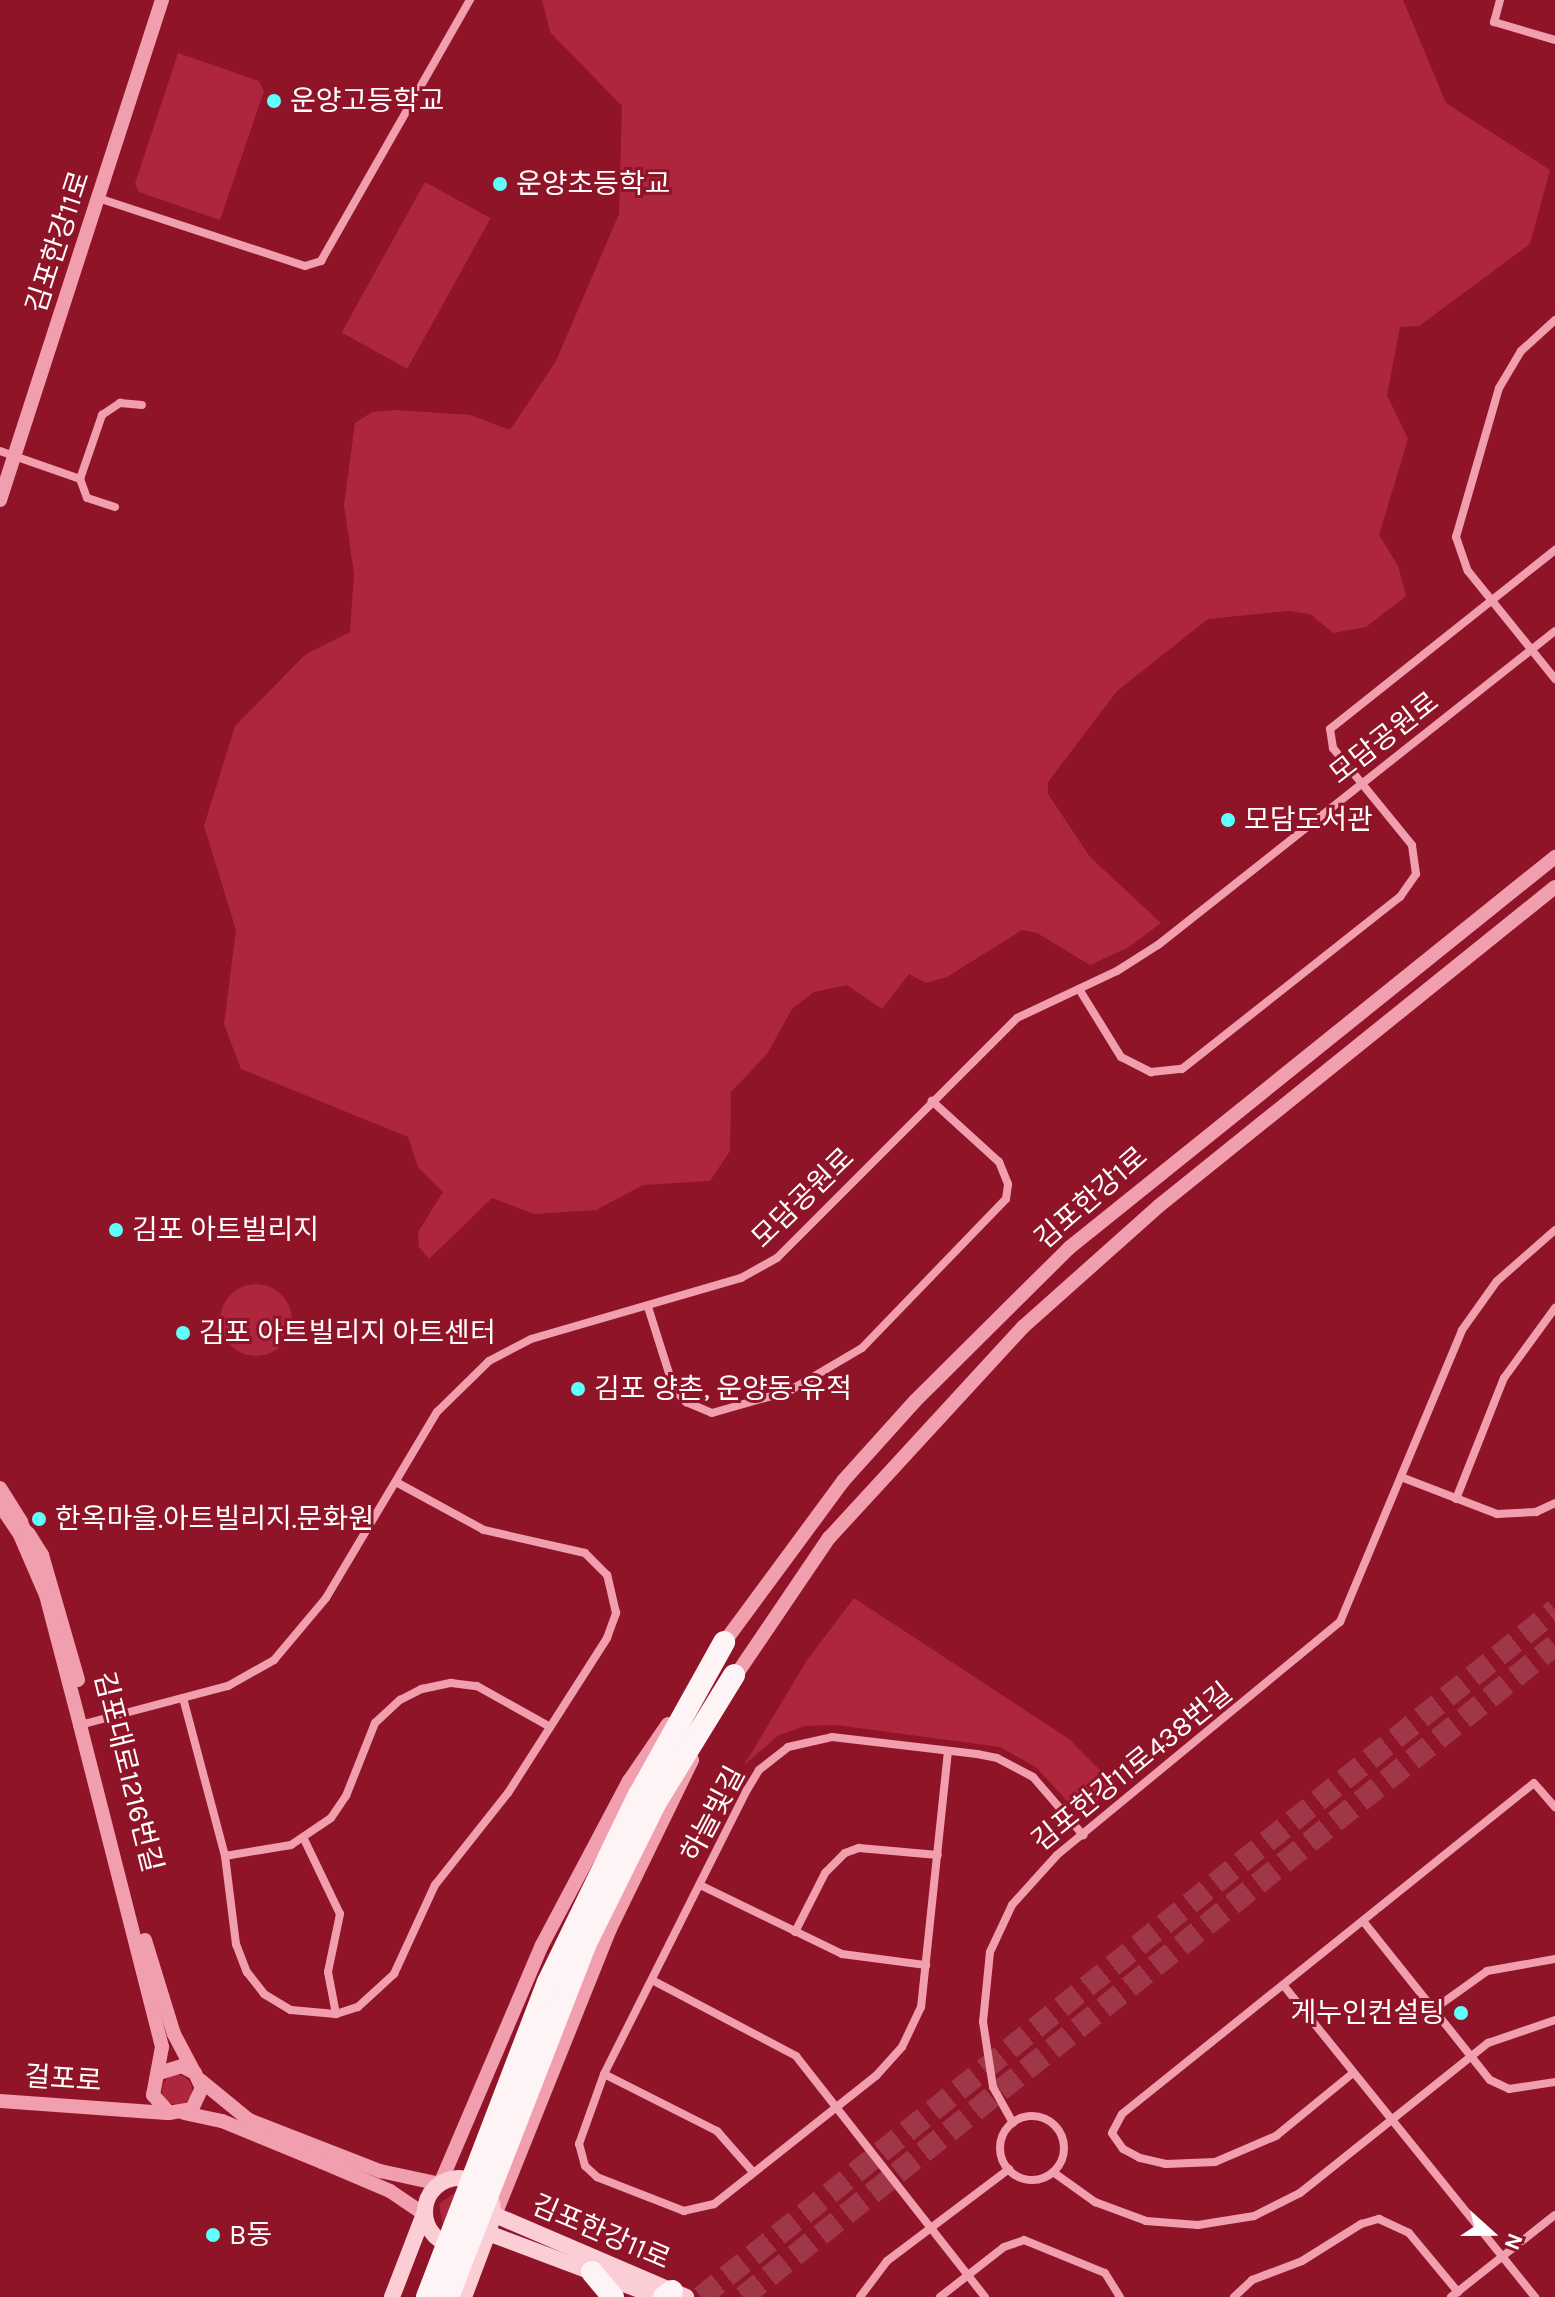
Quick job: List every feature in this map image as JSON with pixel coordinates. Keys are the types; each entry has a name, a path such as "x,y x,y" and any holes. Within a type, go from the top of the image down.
{"highway":[{"path":"427,2297 451,2284 516,2088 589,1893 724,1642"},
{"path":"516,2088 656,1802 734,1675"},
{"path":"592,2272 613,2297"}],"main road":[{"path":"392,2297 431,2193 440,2184 470,2180 487,2195 495,2215 488,2233 451,2284"},
{"path":"424,2214 432,2234 451,2245 488,2233"},
{"name":"김포한강11로","path":"495,2215 675,2296"},
{"name":"김포한강11로","path":"488,2233 592,2272 675,2296"}],"street":[{"name":"김포한강11로","path":"0,480 98,198 160,0"},
{"path":"98,198 305,266 321,261 470,0"},
{"path":"1500,0 1494,22 1555,40"},
{"path":"1555,320 1521,351 1499,388 1458,519 1461,561 1490,602 1555,679"},
{"path":"115,507 87,498 80,479 102,415 120,403 142,405"},
{"name":"김포한강11로","path":"0,500 8,454"},
{"path":"8,454 80,479"},
{"path":"1079,989 1121,1057 1135,1066 1166,1073 1196,1061 1410,887 1417,859 1412,845 1333,748 1330,729 1555,550"},
{"name":"모담공원로","path":"85,1724 242,1679 287,1648 326,1598 437,1412 489,1361 531,1339 741,1278 777,1258 1017,1018 1079,989 1158,945 1555,631"},
{"name":"김포한강1로","path":"440,2184 494,2050 586,1858 629,1781 724,1642 843,1481 932,1383 1069,1248 1555,857"},
{"name":"김포한강1로","path":"495,2215 610,1929 734,1675 860,1501 1023,1327 1172,1195 1555,887"},
{"path":"648,1307 674,1389 686,1402 712,1413 762,1402 840,1363 881,1331 1006,1199 1008,1184 999,1162 932,1101"},
{"name":"김포한강11로438번길","path":"1013,2123 993,2087 984,2033 990,1952 1027,1883 1330,1634 1354,1597 1462,1330 1504,1274 1555,1230"},
{"path":"1456,1499 1504,1378 1555,1308"},
{"path":"1401,1477 1456,1499 1510,1515 1555,1503"},
{"path":"183,1698 225,1856 236,1944 253,1982 291,2010 336,2014 358,2007 388,1983 435,1885 497,1809 613,1626 616,1601 607,1575 577,1549 484,1530 396,1482"},
{"name":"김포대로1216번길","path":"0,1488 30,1532 51,1580 160,2036 159,2073"},
{"name":"김포대로1216번길","path":"0,1505 20,1535 46,1595 166,2013 198,2077 249,2120 380,2171 440,2184"},
{"path":"225,1856 278,1848 304,1839 341,1805 375,1723 411,1694 437,1684 477,1686 550,1727"},
{"name":"하늘빛길","path":"948,1751 921,2007 910,2036 877,2075 714,2204 684,2211 597,2177 585,2166 579,2144 604,2074 759,1770 788,1747 832,1737 948,1751 997,1758 1017,1767 1048,1792 1083,1835"},
{"path":"1353,2073 1276,2136 1229,2158 1166,2164 1131,2154 1116,2143 1112,2133 1117,2119 1534,1783 1555,1807"},
{"path":"304,1839 340,1914 328,1972 336,2014"},
{"path":"795,1932 825,1873 845,1853 859,1848 938,1855"},
{"name":"하늘빛길","path":"700,1885 842,1954 926,1965"},
{"path":"1363,1921 1471,2055 1502,2087 1555,2082"},
{"path":"1434,2009 1487,1971 1555,1959"},
{"path":"652,1980 784,2046 836,2107 985,2297"},
{"path":"1284,1986 1535,2297"},
{"path":"1053,2172 1083,2196 1128,2216 1177,2225 1219,2224 1287,2201 1471,2055 1516,2030 1555,2020"},
{"path":"123,2110 153,2087 159,2073 173,2065 198,2077 201,2096 184,2113"},
{"path":"604,2074 717,2131 753,2172"},
{"path":"153,2087 156,2103 169,2113 222,2121 390,2191 424,2214"},
{"name":"걸포로","path":"0,2101 169,2113"},
{"path":"1040,2117 1056,2127 1063,2156 1053,2172 1030,2180 1009,2169 1001,2141 1013,2123 1040,2117"},
{"path":"860,2297 887,2261 1009,2169"},
{"path":"1234,2297 1252,2280 1302,2261 1361,2224 1379,2219 1409,2233 1455,2294 1555,2215"},
{"path":"940,2297 1011,2243 1024,2240 1105,2273 1120,2297"}],"shaded area":[{"path":"542,0 1403,0 1446,103 1550,170 1530,244 1419,326 1400,327 1387,395 1408,439 1379,535 1398,566 1406,596 1366,627 1333,633 1310,614 1288,611 1208,619 1117,691 1048,782 1048,794 1090,857 1161,923 1129,947 1090,965 1037,933 1022,930 947,977 926,983 909,974 882,1009 847,985 814,992 792,1009 767,1054 731,1092 730,1151 710,1181 643,1185 596,1210 534,1214 492,1198 429,1259 419,1247 418,1232 443,1192 418,1167 408,1137 241,1069 224,1024 236,930 204,826 235,726 306,654 350,632 354,574 344,505 355,423 372,412 395,410 470,415 510,430 556,361 619,214 622,106 550,32"},
{"path":"178,53 259,81 264,91 220,220 139,192 135,184"},
{"path":"425,182 491,218 407,369 342,332"},
{"path":"263,1284 282,1294 290,1306 290,1334 282,1346 270,1354 249,1356 230,1346 222,1334 220,1313 230,1294 242,1286"},
{"path":"854,1598 1069,1739 1117,1787 1079,1814 1037,1768 1000,1747 836,1725 805,1726 779,1735 744,1765 807,1660"},
{"path":"177,2075 188,2079 192,2090 188,2101 177,2105 166,2101 162,2090 166,2079"},
{"path":"457,2191 443,2226 439,2204"}],"tunnel":[{"path":"701,2297 1555,1610"},
{"path":"743,2297 1555,1645"}],"place":[{"name":"운양고등학교","path":"274,101"},
{"name":"운양초등학교","path":"500,184"},
{"name":"모담도서관","path":"1228,820"},
{"name":"김포 아트빌리지","path":"116,1230"},
{"name":"김포 아트빌리지 아트센터","path":"183,1333"},
{"name":"김포 양촌, 운양동 유적","path":"578,1389"},
{"name":"한옥마을.아트빌리지.문화원","path":"39,1519"},
{"name":"게누인컨설팅","path":"1461,2013"},
{"name":"B동","path":"213,2235"}]}
